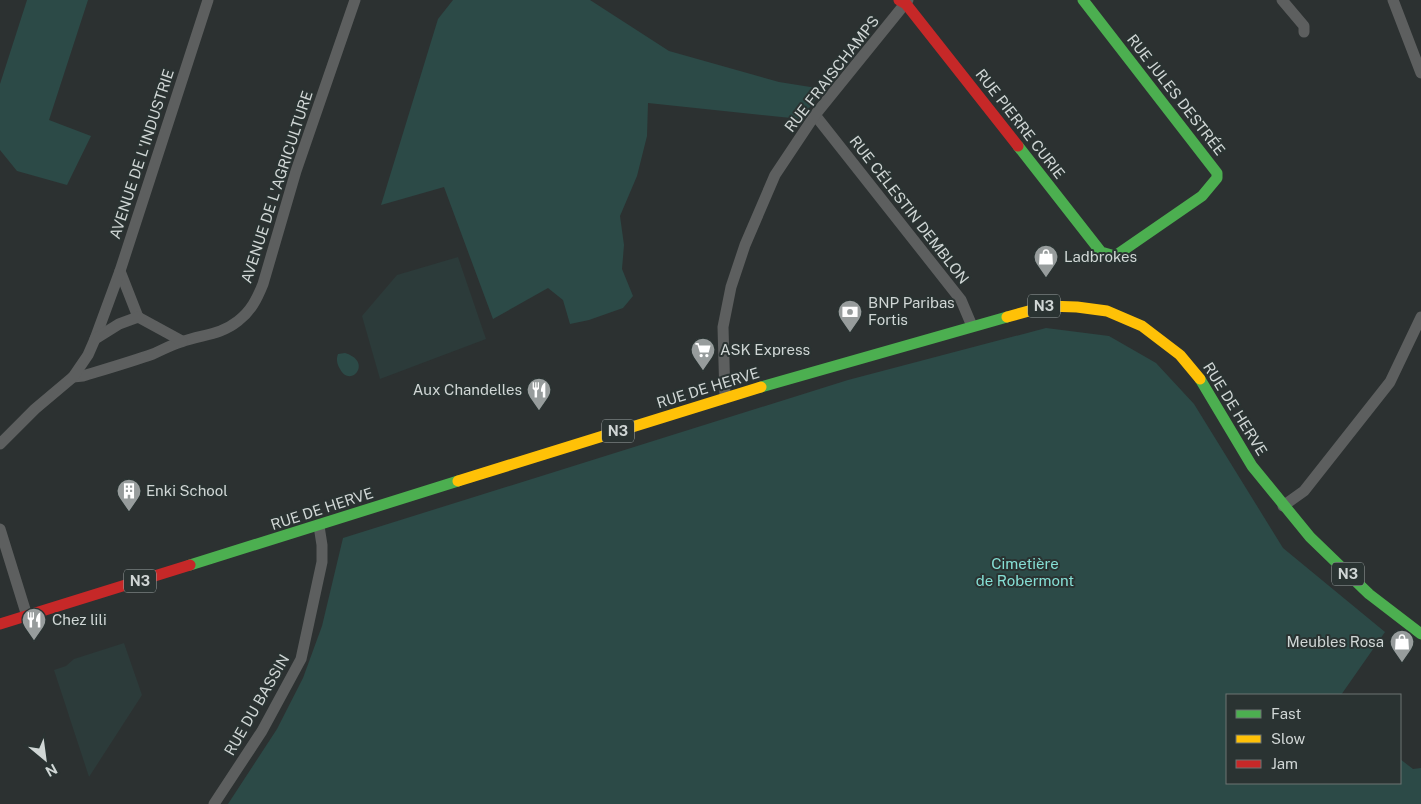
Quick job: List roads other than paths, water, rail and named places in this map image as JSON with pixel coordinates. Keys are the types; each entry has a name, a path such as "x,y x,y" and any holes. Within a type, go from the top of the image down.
{"main road":[{"name":"RUE JULES DESTRÉE","path":"1083,0 1217,172 1217,178 1202,196 1115,256"},
{"name":"RUE PIERRE CURIE","path":"905,1 1101,252 1115,256"},
{"name":"RUE DE HERVE","path":"0,624 725,398 1047,306 1107,311 1142,326 1180,355 1198,375 1252,466 1283,506 1310,537 1369,594 1421,634"}],"street":[{"name":"AVENUE DE L'INDUSTRIE","path":"73,378 88,355 120,271 208,0"},
{"name":"AVENUE DE L'AGRICULTURE","path":"73,378 152,354 182,341 225,330 250,311 263,284 296,171 355,0"},
{"path":"1282,0 1304,26 1304,32"},
{"path":"1393,0 1421,73"},
{"name":"RUE FRAISCHAMPS","path":"725,398 723,326 731,287 745,245 776,175 815,115 905,1"},
{"name":"RUE CÉLESTIN DEMBLON","path":"815,115 961,300 972,326"},
{"path":"120,271 138,316 182,341"},
{"path":"95,339 119,324 138,316"},
{"path":"1283,506 1304,491 1390,382 1421,317"},
{"path":"0,444 35,409 73,378"},
{"name":"RUE DU BASSIN","path":"214,804 262,731 301,660 322,562 319,526"},
{"path":"0,529 27,616"}],"place":[{"name":"Ladbrokes","path":"1046,278"},
{"name":"BNP Paribas Fortis","path":"850,333"},
{"name":"ASK Express","path":"703,371"},
{"name":"Aux Chandelles","path":"539,411"},
{"name":"Enki School","path":"129,512"},
{"name":"Chez lili","path":"34,641"},
{"name":"Meubles Rosa","path":"1402,663"}],"park label":[{"name":"Cimetière de Robermont","path":"1025,572"}]}
